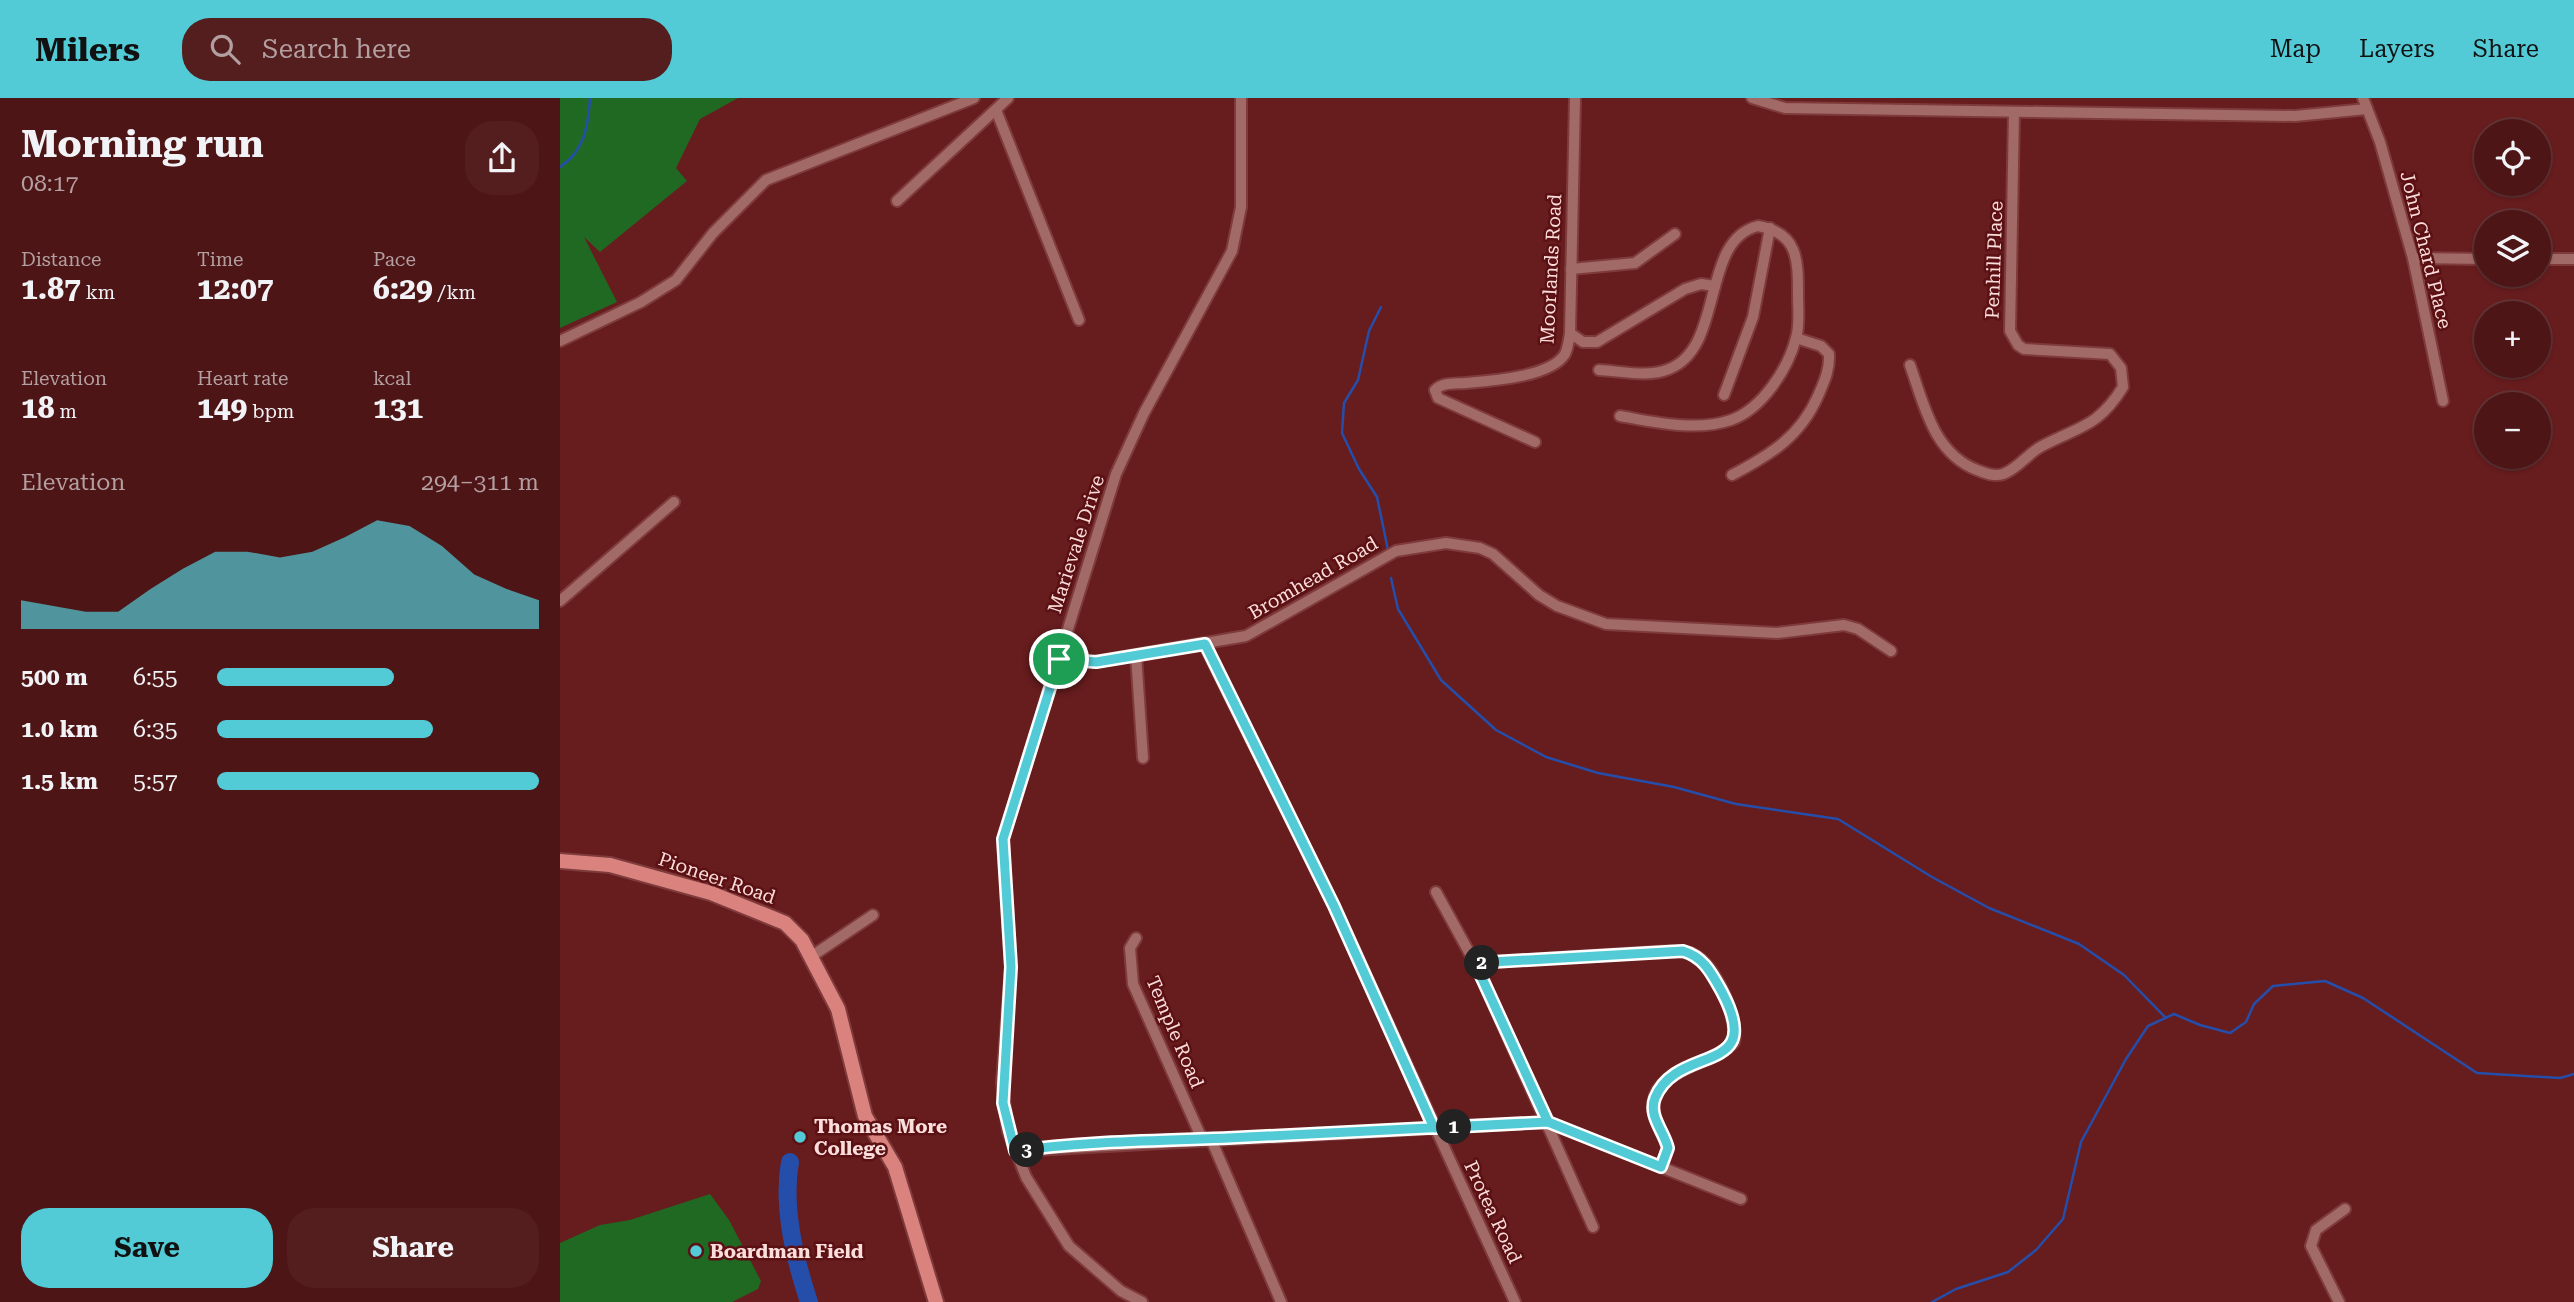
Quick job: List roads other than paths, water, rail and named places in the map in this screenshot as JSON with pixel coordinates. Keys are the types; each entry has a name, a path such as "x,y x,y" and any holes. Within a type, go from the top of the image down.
{"main road":[{"name":"Pioneer Road","path":"560,859 610,864 756,909 785,923 812,956 838,1009 865,1116 895,1167 936,1302"}],"street":[{"path":"560,341 641,302 676,280 713,233 766,180 974,98"},
{"path":"897,201 1008,98"},
{"name":"Marievale Drive","path":"1142,1302 1121,1291 1069,1246 1023,1171 1015,1151 1003,1103 1011,967 1003,839 1116,474 1144,413 1232,251 1243,181 1241,98"},
{"name":"Moorlands Road","path":"1535,442 1438,398 1435,390 1442,385 1495,380 1549,368 1564,356 1570,333 1575,98"},
{"path":"1752,98 1785,108 2295,116 2365,104"},
{"name":"John Chard Place","path":"2365,104 2380,142 2413,258 2443,401"},
{"path":"996,110 1079,320"},
{"name":"Penhill Place","path":"1910,365 1933,429 1944,446 1969,467 1996,475 2004,474 2044,444 2092,423 2123,387 2121,368 2110,354 2024,349 2018,345 2010,331 2014,112"},
{"path":"1599,370 1660,372 1679,364 1695,348 1715,286 1734,240 1750,228 1770,228 1786,237 1796,256 1796,338 1769,392 1747,412 1733,419 1704,425 1667,425 1620,416"},
{"path":"1724,395 1753,317 1770,228"},
{"path":"1571,269 1635,263 1675,234"},
{"path":"2413,258 2474,259"},
{"path":"2551,259 2574,259"},
{"path":"1570,333 1583,342 1597,342 1685,289 1701,284 1715,286"},
{"path":"1732,475 1784,445 1811,412 1826,378 1829,354 1821,346 1796,338"},
{"path":"560,601 674,502"},
{"name":"Bromhead Road","path":"1059,659 1081,663 1136,656 1205,644 1260,630 1396,551 1446,543 1480,548 1557,606 1606,624 1777,633 1844,625 1858,629 1891,651"},
{"name":"Protea Road","path":"1205,644 1334,906 1515,1302"},
{"path":"1136,656 1143,758"},
{"path":"1053,678 1081,663"},
{"path":"1436,892 1475,963 1593,1227"},
{"path":"812,956 873,915"},
{"name":"Temple Road","path":"1136,938 1130,948 1133,984 1281,1302"},
{"path":"1475,963 1671,951 1694,954 1703,961 1734,1017 1734,1042 1726,1052 1683,1068 1660,1089 1653,1111 1668,1148 1661,1167"},
{"path":"1015,1151 1548,1122 1741,1199"},
{"path":"1023,1171 1037,1148"},
{"path":"2339,1302 2311,1246 2316,1230 2345,1209"}],"waterway":[{"path":"560,167 575,153 584,137 590,98"},
{"path":"1381,307 1369,331 1358,380 1344,403 1342,433 1359,469 1377,497 1388,550"},
{"path":"1391,578 1398,609 1441,680 1496,730 1546,757 1598,773 1674,787 1736,804 1838,819 1932,877 1989,908 2079,944 2124,975 2166,1018"},
{"path":"1932,1302 1956,1289 2008,1272 2036,1250 2063,1219 2081,1142 2126,1059 2148,1026 2174,1014 2230,1033 2246,1022 2254,1004 2273,986 2325,981 2363,998 2477,1073 2560,1078 2574,1074"},
{"path":"790,1162 788,1197 791,1233 809,1302"}],"place":[{"name":"Thomas More College","path":"800,1137"},
{"name":"Boardman Field","path":"696,1251"}]}
